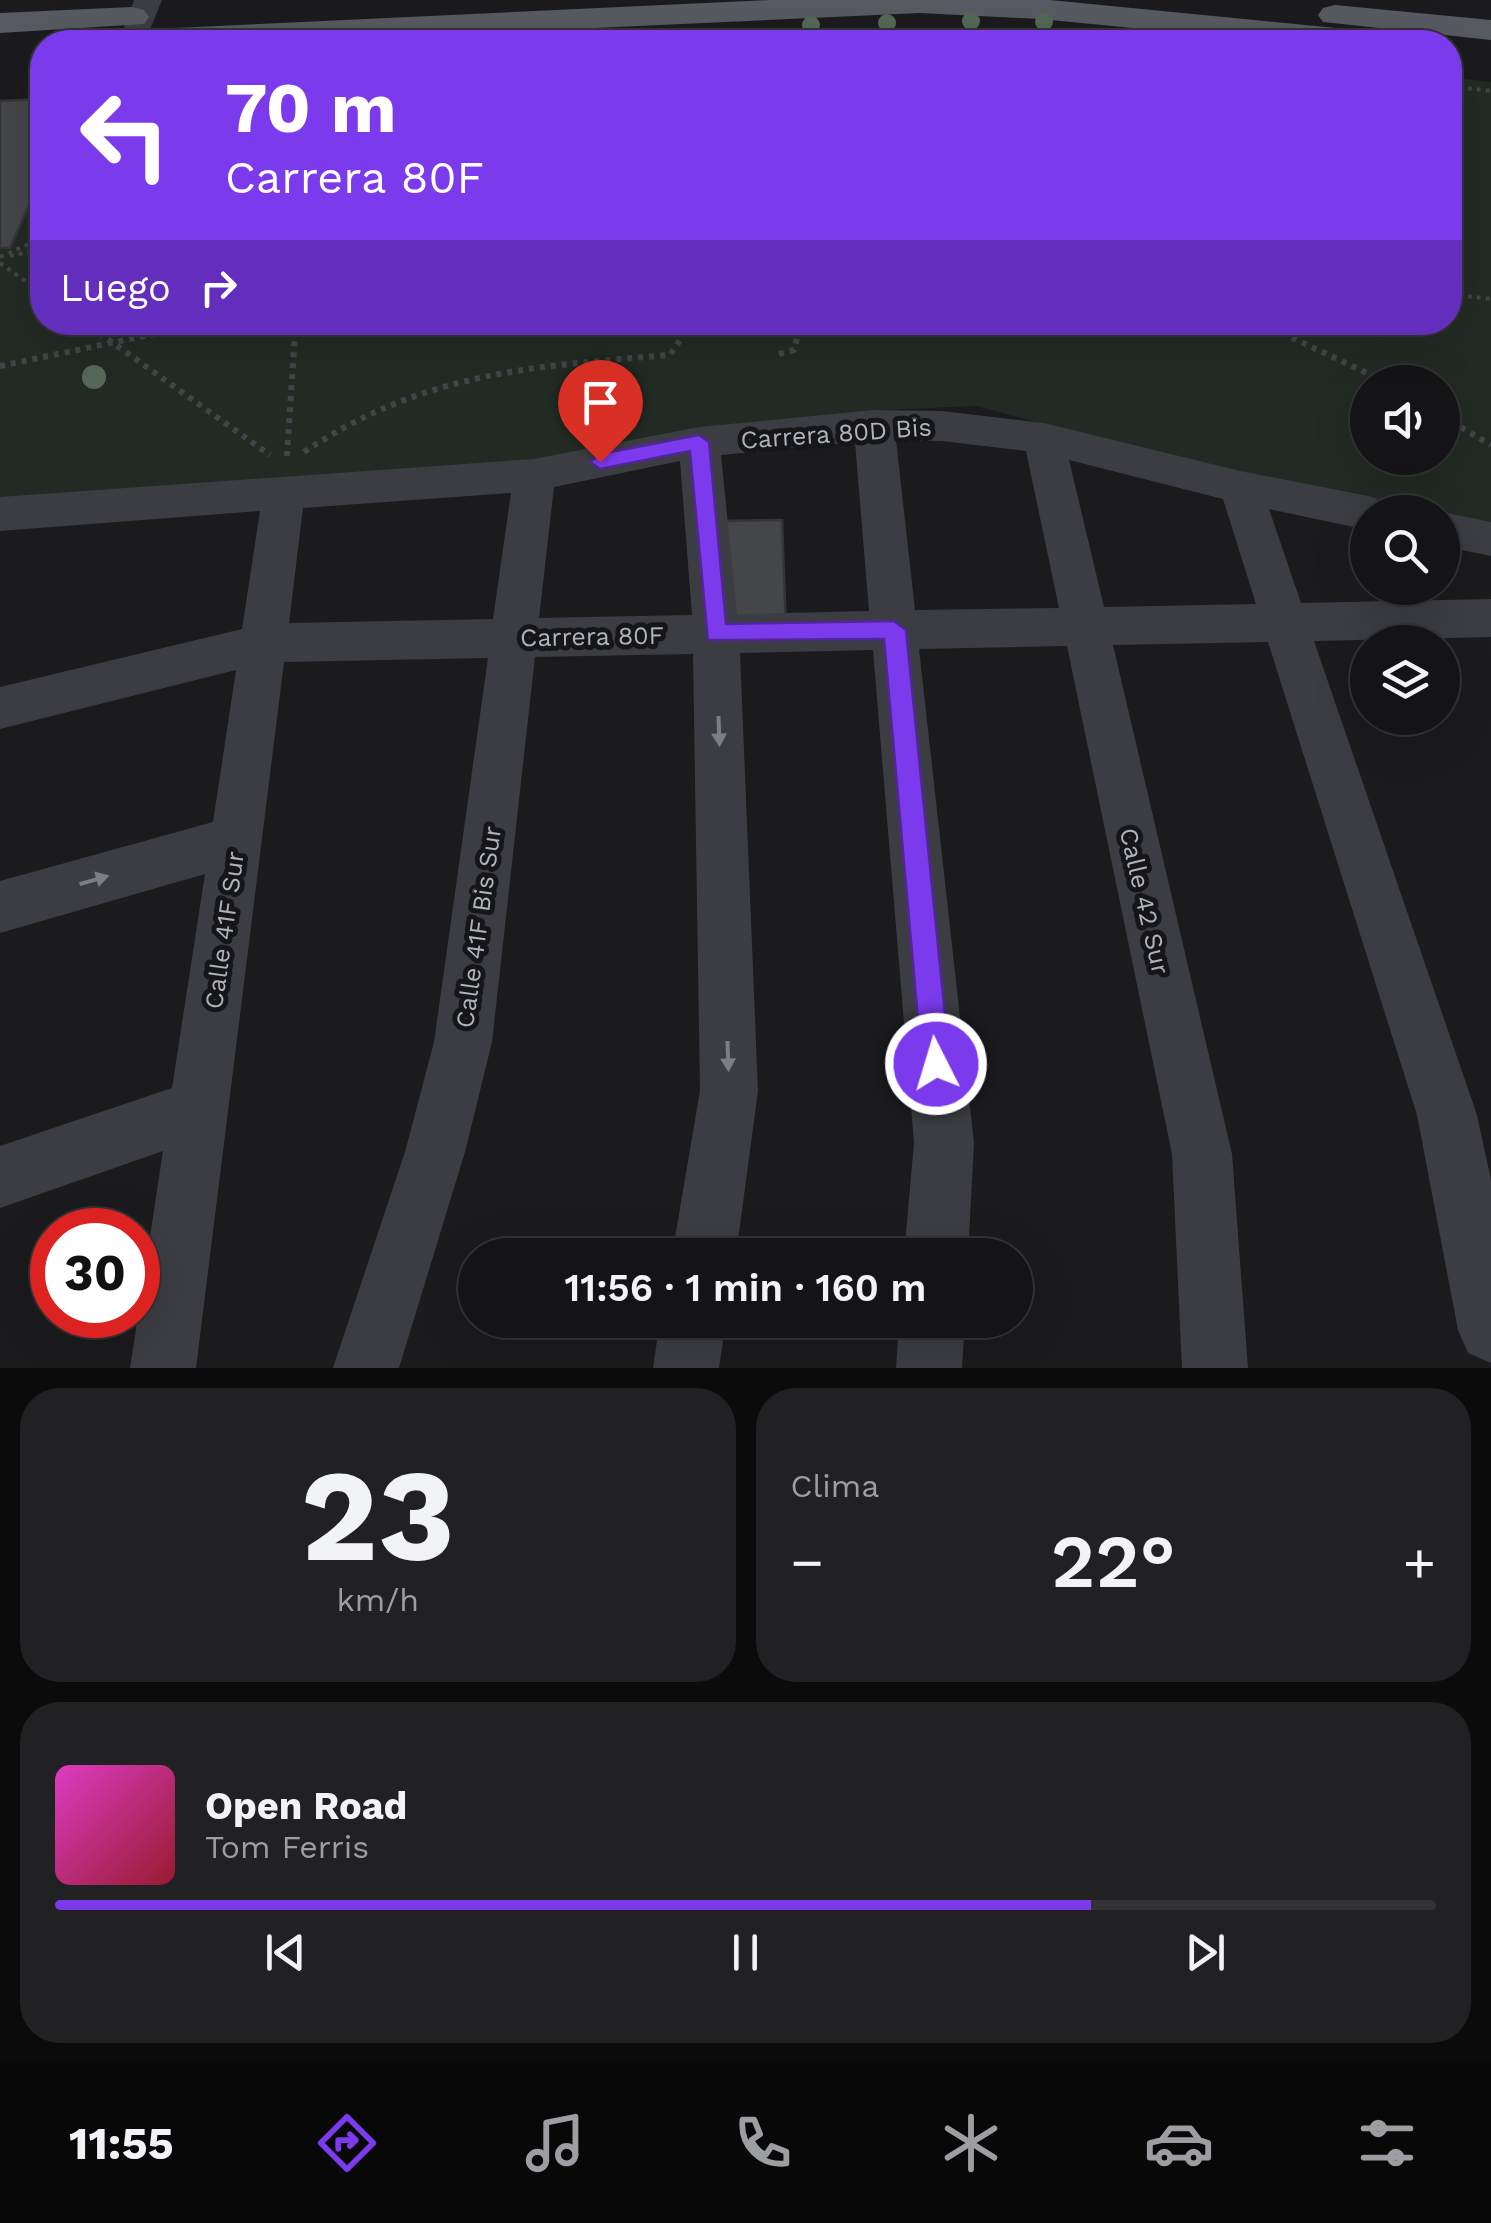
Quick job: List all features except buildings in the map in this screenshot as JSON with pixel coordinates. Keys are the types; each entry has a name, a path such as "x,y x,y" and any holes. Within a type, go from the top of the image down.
{"main road":[{"path":"116,30 141,19 486,0"},
{"path":"1178,0 1335,8 1491,30"},
{"path":"0,23 920,3 1040,9 1254,30"},
{"path":"0,47 30,46"},
{"path":"1462,51 1491,54"}],"street":[{"name":"Carrera 80D Bis","path":"0,514 285,480 534,475 699,442 874,425 942,426 1044,438 1240,487 1350,509"},
{"path":"874,425 944,1143 937,1238"},
{"name":"Calle 42 Sur","path":"1044,438 1202,1154 1215,1368"},
{"path":"699,442 716,634 729,1091 707,1238"},
{"name":"Calle 41F Bis Sur","path":"366,1368 435,1152 463,1042 534,475"},
{"name":"Calle 41F Sur","path":"163,1368 285,480"},
{"path":"1240,487 1447,1115 1491,1330"},
{"path":"1460,532 1491,538"},
{"name":"Carrera 80F","path":"0,708 264,643 1283,622 1486,630"},
{"path":"0,906 236,840"},
{"path":"0,1177 199,1109"},
{"path":"686,1368 691,1338"},
{"path":"929,1368 931,1338"}],"path":[{"path":"1462,87 1491,91"},
{"path":"0,260 30,244"},
{"path":"0,260 30,251"},
{"path":"0,260 30,284"},
{"path":"1462,295 1491,299"},
{"path":"102,335 285,480"},
{"path":"0,366 152,335"},
{"path":"285,480 295,335"},
{"path":"285,480 356,417 420,390 482,374 550,364 670,355 684,335"},
{"path":"778,354 794,350 794,335"},
{"path":"1287,335 1350,365"},
{"path":"1460,427 1491,446"}],"shaded area":[{"path":"1462,78 1491,82 1491,534 1460,520 1460,495 1350,495 1350,506 977,406 878,410 465,470 0,498 0,248 10,248 30,203 30,335 1462,335"}],"route":[{"path":"600,462 699,442 716,634 894,630 936,1064"}]}
